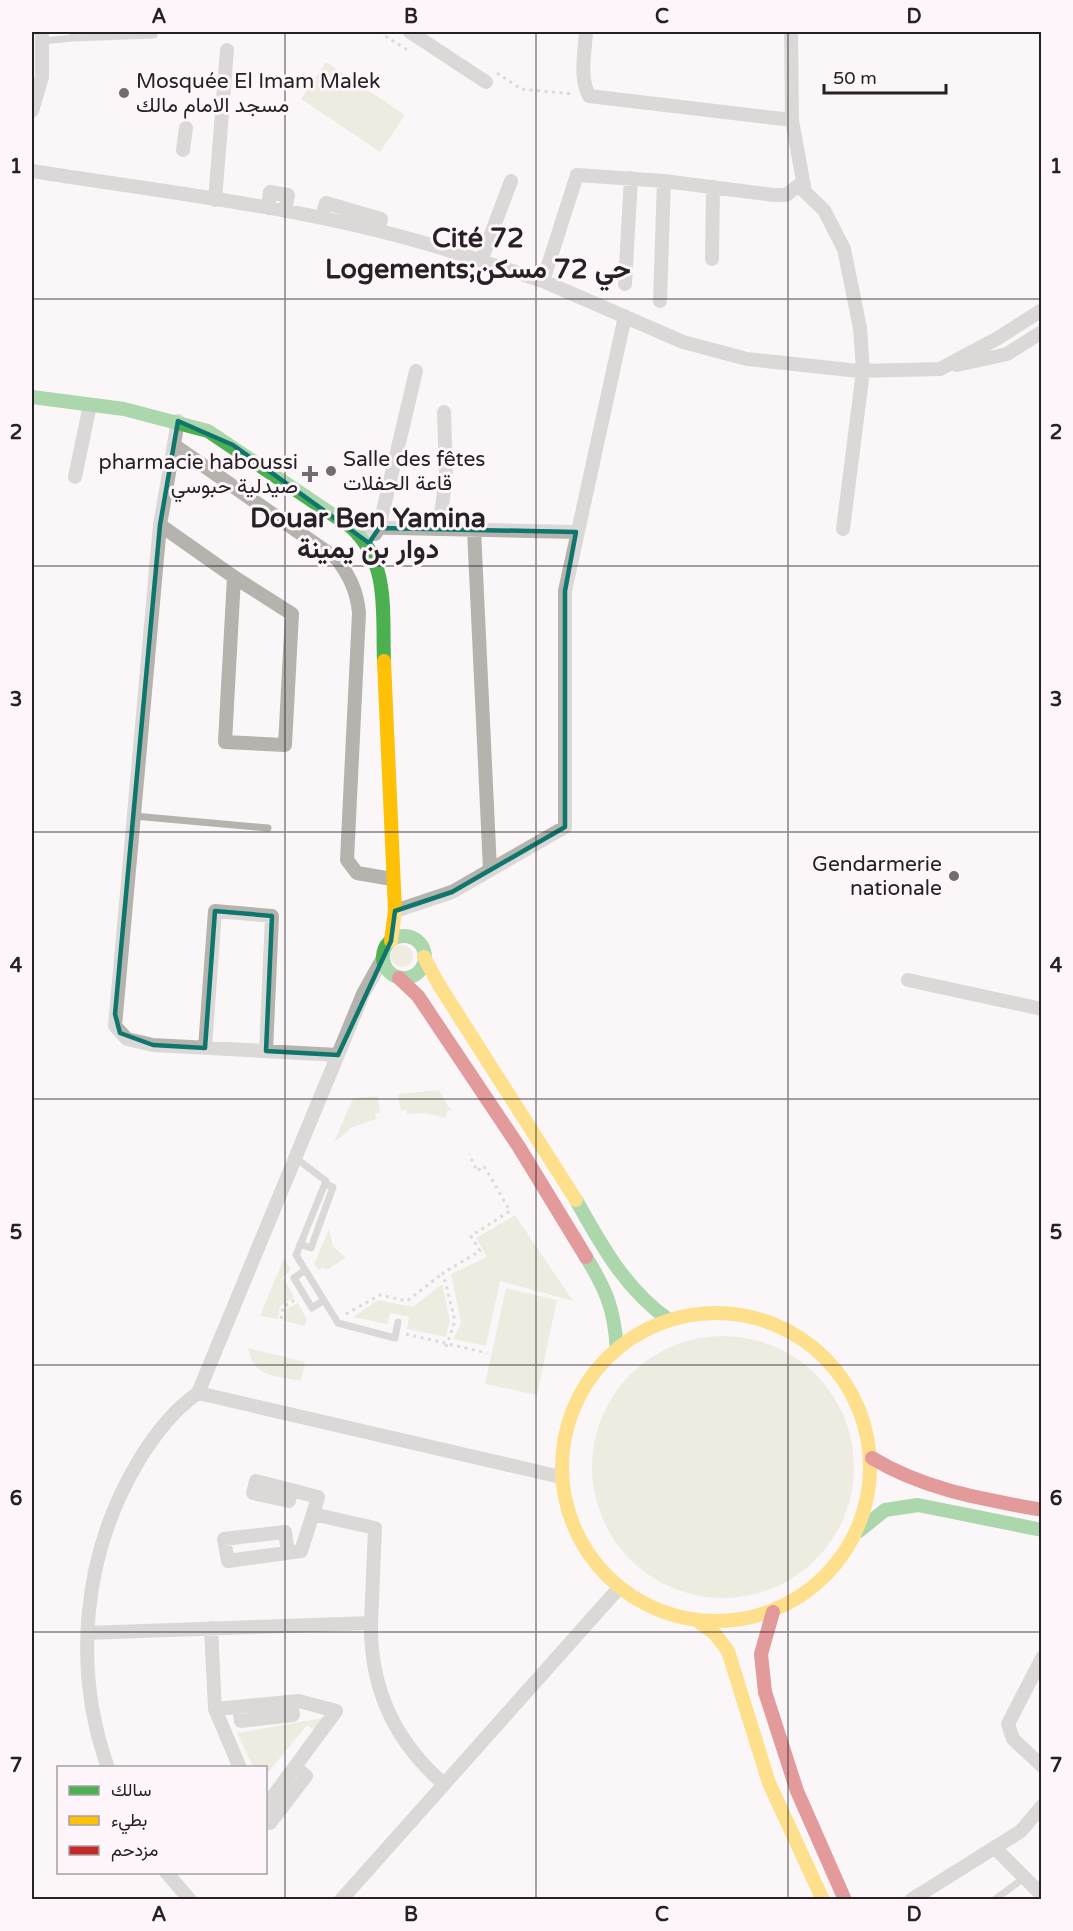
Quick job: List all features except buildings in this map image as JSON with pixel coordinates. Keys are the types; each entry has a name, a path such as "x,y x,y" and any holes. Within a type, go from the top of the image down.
{"main road":[{"path":"32,397 124,409 178,421 208,431 233,445 351,527 369,543 376,556 381,588 395,910 391,941"},
{"path":"395,910 411,938 421,945 424,957 438,985 567,1182 619,1273 641,1300 669,1320"},
{"path":"411,938 397,937 383,952 388,971 418,996 519,1147 603,1285 615,1317 617,1349"},
{"path":"399,978 417,973 424,957"},
{"path":"859,1531 871,1483 872,1458 868,1433 860,1409 838,1372 815,1348 794,1333 746,1316 694,1314 669,1320 642,1332 617,1349 585,1385 566,1429 561,1477 567,1508 578,1538 596,1566 619,1588 657,1611 699,1622 737,1621 773,1612 824,1580 859,1531 885,1510 918,1505 1041,1530"},
{"path":"872,1458 897,1474 925,1486 1041,1510"},
{"path":"773,1612 762,1644 760,1661 763,1688 788,1770 807,1819 844,1899"},
{"path":"699,1622 715,1634 728,1651 769,1783 824,1899"}],"street":[{"path":"410,32 486,82"},
{"path":"586,32 583,74 584,87 589,96 792,120"},
{"path":"791,32 792,120 805,192 824,210 844,249 860,328 863,371 843,529"},
{"path":"32,111 39,36"},
{"path":"215,200 227,50"},
{"path":"183,150 186,128"},
{"path":"32,171 178,188 215,200 322,217 422,241 543,281 683,342 747,359 863,371 940,369 1007,354 1041,332"},
{"path":"543,281 577,175 664,181 786,195 803,182"},
{"path":"626,285 630,178"},
{"path":"481,261 511,181"},
{"path":"660,301 664,181"},
{"path":"712,259 713,187"},
{"path":"940,369 998,338 1041,310"},
{"path":"395,910 452,892 565,827 565,608 576,532 625,316"},
{"path":"369,543 379,528 416,371"},
{"path":"75,477 90,405"},
{"path":"439,529 446,477 444,412"},
{"path":"178,421 160,525 115,1026 128,1039 139,1042 338,1055"},
{"path":"174,445 337,559 349,576 357,599 359,614 347,860 352,869 362,875 392,879"},
{"path":"160,525 292,614 285,746 225,742 234,577"},
{"path":"351,527 576,532"},
{"path":"474,530 490,870"},
{"path":"205,1048 215,911 272,916 266,1051"},
{"path":"108,1766 91,1699 87,1633 93,1581 116,1506 155,1437 179,1406 198,1393 297,1159 363,994 383,958"},
{"path":"908,980 1041,1009"},
{"path":"198,1393 561,1477"},
{"path":"288,1553 301,1551 318,1497 292,1490"},
{"path":"313,1514 375,1528 371,1623 372,1660 388,1713 417,1759 444,1784"},
{"path":"341,1899 619,1588"},
{"path":"87,1633 371,1623"},
{"path":"211,1628 215,1709 240,1766"},
{"path":"1041,1658 1008,1724 1013,1739 1041,1766"},
{"path":"215,1709 239,1707 241,1721 293,1715 291,1702 299,1701 336,1711 269,1802"},
{"path":"267,1791 309,1736 315,1740"},
{"path":"267,1820 270,1823 306,1776 295,1767"},
{"path":"911,1899 1021,1831 1041,1806"},
{"path":"995,1848 1041,1896"},
{"path":"168,1874 190,1899"}],"lane":[{"path":"39,36 154,35 154,32"},
{"path":"134,816 268,828"},
{"path":"297,1159 320,1174 326,1181 296,1255 305,1270 338,1323 395,1338 398,1322"},
{"path":"300,1244 311,1248 333,1188 325,1184"},
{"path":"305,1270 294,1278 312,1308 324,1300"},
{"path":"994,1899 1024,1878"}],"path":[{"path":"390,39 395,32"},
{"path":"489,67 521,89 589,96"},
{"path":"336,1320 380,1295 407,1301 443,1273 480,1251 471,1236 510,1211 484,1166 477,1171 469,1154"},
{"path":"443,1273 455,1321 447,1346"},
{"path":"396,1332 447,1346 487,1353"}],"highlighted area":[{"path":"178,421 233,445 369,543 379,528 576,532 565,591 565,827 452,892 395,911 391,941 338,1055 266,1051 272,916 215,911 205,1048 153,1045 120,1033 115,1014 160,525"}],"green space":[{"path":"326,62 405,115 380,152 301,99"},
{"path":"402,945 410,948 413,956 410,964 402,967 394,964 391,956 394,948"},
{"path":"439,1090 451,1111 448,1110 445,1118 425,1113 407,1114 406,1110 401,1111 398,1094"},
{"path":"378,1096 380,1113 375,1114 376,1119 351,1128 334,1143 353,1098"},
{"path":"515,1215 573,1301 500,1281 486,1346 453,1339 461,1323 451,1274 487,1257 476,1238"},
{"path":"329,1229 333,1246 346,1258 326,1270 323,1267 318,1270 314,1264"},
{"path":"284,1258 291,1270 283,1277 294,1297 280,1306 278,1319 260,1316"},
{"path":"442,1284 450,1320 446,1337 407,1329 409,1317 390,1313 387,1324 353,1317 378,1300 413,1307"},
{"path":"506,1288 557,1300 537,1395 485,1384"},
{"path":"298,1303 307,1320 304,1326 285,1321 287,1308"},
{"path":"723,1336 748,1339 773,1346 796,1358 824,1384 844,1417 851,1442 854,1467 851,1492 844,1517 832,1540 806,1568 773,1588 748,1595 723,1598 698,1595 673,1588 650,1576 622,1550 602,1517 595,1492 592,1467 595,1442 602,1417 614,1394 640,1366 673,1346 698,1339"},
{"path":"248,1348 305,1362 301,1381 267,1374 255,1365"},
{"path":"323,1718 314,1730 307,1725 267,1774 267,1766 253,1766 237,1733"}],"traffic: fast":[{"path":"32,397 124,409 208,431 351,527 364,541 378,572 383,606 384,661"},
{"path":"404,936 419,942 425,957 419,972 404,978 389,972 383,957 389,942 404,936"},
{"path":"576,1200 605,1250 627,1281 653,1308 669,1320"},
{"path":"586,1257 608,1301 614,1323 617,1349"},
{"path":"859,1531 885,1510 918,1505 1042,1530"}],"traffic: slow":[{"path":"384,661 395,911 391,941"},
{"path":"424,957 439,985 576,1200"},
{"path":"701,1313 731,1313 761,1319 789,1331 814,1348 835,1369 852,1394 864,1422 870,1452 870,1467 870,1482 859,1526 844,1553 825,1576 802,1595 775,1610 731,1621 701,1621 671,1615 643,1603 618,1586 597,1565 580,1540 568,1512 562,1482 562,1452 568,1422 580,1394 597,1369 618,1348 643,1331 671,1319 701,1313"},
{"path":"699,1622 715,1634 728,1651 769,1783 823,1900"}],"traffic: jam":[{"path":"399,978 418,996 519,1147 586,1257"},
{"path":"872,1458 934,1486 1042,1510"},
{"path":"773,1612 761,1654 765,1692 797,1791 845,1900"}],"place":[{"name":"Mosquée El Imam Malek مسجد الامام مالك","path":"124,93"},
{"name":"Salle des fêtes قاعة الحفلات","path":"331,471"},
{"name":"pharmacie haboussi صيدلية حبوسي","path":"310,474"},
{"name":"Gendarmerie nationale","path":"954,876"}],"district":[{"name":"Cité 72 Logements;حي 72 مسكن","path":"478,254"},
{"name":"Douar Ben Yamina دوار بن يمينة","path":"368,534"}]}
